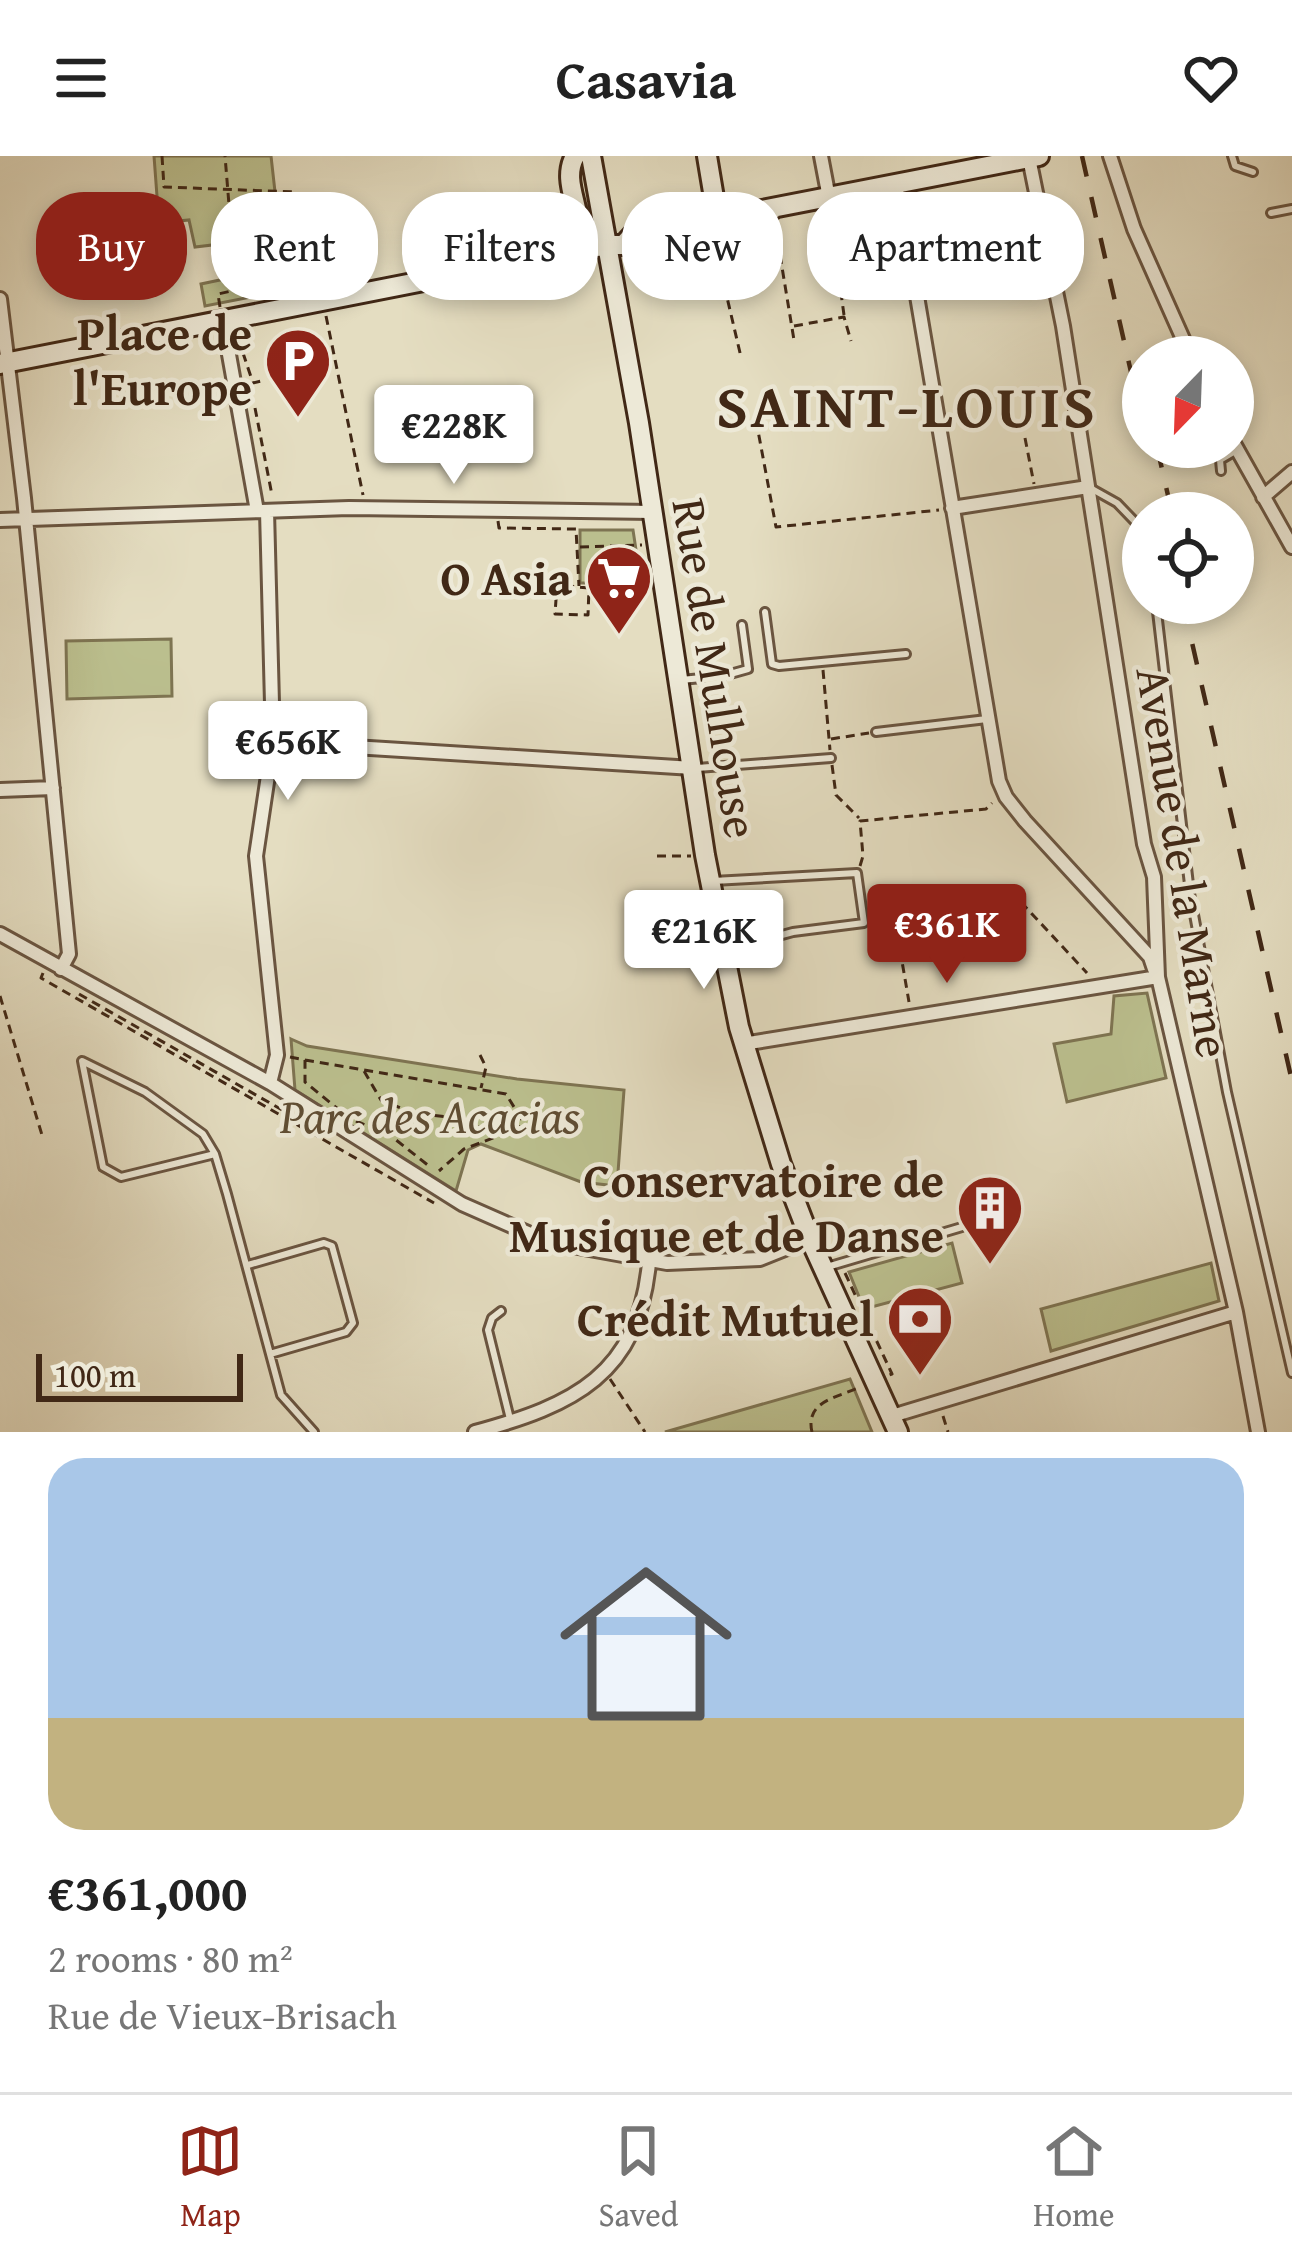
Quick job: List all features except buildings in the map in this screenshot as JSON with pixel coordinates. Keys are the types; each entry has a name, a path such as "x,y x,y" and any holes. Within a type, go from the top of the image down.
{"main road":[{"path":"573,192 569,168 575,156"},
{"name":"Rue de Mulhouse","path":"591,156 617,243 644,512 743,1044 810,1239 900,1419"},
{"path":"707,156 711,192"},
{"path":"860,192 992,161 1034,157"},
{"path":"598,247 622,243"},
{"path":"3,364 321,300"}],"street":[{"path":"821,156 828,192"},
{"path":"1110,156 1133,230 1181,336"},
{"name":"Avenue de la Marne","path":"1034,157 1144,844 1154,877 1158,976 1236,1312 1258,1432"},
{"path":"896,185 897,192"},
{"path":"0,299 3,364 26,518 69,954 51,968"},
{"path":"743,1044 1158,976 1150,957 1006,797 994,764 918,300"},
{"path":"223,321 262,511 273,742 256,856 277,1055 275,1086"},
{"path":"1247,468 1292,548"},
{"path":"1263,496 1292,472"},
{"path":"952,508 1088,487"},
{"path":"0,520 366,508 644,512"},
{"path":"273,742 693,767"},
{"path":"0,790 53,788"},
{"path":"1136,943 1155,928"},
{"path":"0,934 51,968 275,1086 462,1204 528,1233 650,1263 760,1259 810,1239"},
{"path":"475,1432 512,1427 561,1405 605,1372 634,1331 650,1263"},
{"path":"900,1419 1236,1312"}],"lane":[{"path":"1232,156 1235,166 1252,172"},
{"path":"1270,213 1292,209"},
{"path":"1088,487 1122,508"},
{"path":"765,613 772,664 906,654"},
{"path":"1159,624 1194,913 1227,1092 1292,1373"},
{"path":"723,676 748,669 742,625"},
{"path":"679,681 702,678"},
{"path":"875,732 987,719"},
{"path":"693,767 831,758"},
{"path":"710,882 857,873 863,923 793,932 723,951"},
{"path":"215,1154 122,1178 103,1167 82,1060 145,1092 203,1133 215,1154 281,1395 314,1432"},
{"path":"824,1268 962,1227"},
{"path":"248,1265 324,1243 332,1246 352,1323 346,1331 270,1354"},
{"path":"501,1311 488,1330 512,1427"}],"path":[{"path":"161,156 164,187 230,192 225,156"},
{"path":"783,275 794,340"},
{"path":"219,300 223,321"},
{"path":"327,300 366,508"},
{"path":"730,300 741,357"},
{"path":"842,300 851,340"},
{"path":"791,327 844,317"},
{"path":"248,377 261,382"},
{"path":"255,407 257,417 268,416"},
{"path":"756,421 776,527 952,508"},
{"path":"1025,438 1036,495"},
{"path":"497,512 499,527 576,529 579,587"},
{"path":"578,547 650,543 644,512"},
{"path":"589,588 588,615 556,614 557,585 648,591"},
{"path":"822,662 836,794 860,820 863,856 857,873"},
{"path":"829,740 875,732"},
{"path":"860,820 986,809 989,802"},
{"path":"657,856 705,855"},
{"path":"1007,900 1018,900 1087,973 1090,987"},
{"path":"863,923 878,939 898,938 911,1016"},
{"path":"305,1060 305,1082 348,1117 391,1136 433,1184 438,1205 41,978 51,968 433,1184"},
{"path":"0,996 42,1135"},
{"path":"277,1055 506,1094 522,1120 518,1129 464,1148 433,1184"},
{"path":"480,1055 485,1067 481,1090"},
{"path":"363,1070 381,1100 413,1113 449,1117 502,1134"},
{"path":"605,1372 646,1432"},
{"path":"812,1432 810,1414 816,1406 866,1385"},
{"path":"900,1419 943,1415 948,1432"}],"green space":[{"path":"154,156 271,156 275,192 211,192 211,245 195,247 187,220 187,192 157,192"},
{"path":"211,282 211,300 235,300 205,306 201,284"},
{"path":"580,530 633,530 641,583 580,583"},
{"path":"171,639 172,696 67,699 66,641"},
{"path":"1147,993 1166,1078 1067,1102 1054,1044 1111,1034 1114,996"},
{"name":"Parc des Acacias","path":"291,1039 307,1046 517,1079 624,1090 617,1186 581,1182 481,1144 468,1150 456,1191 295,1090"},
{"path":"952,1243 962,1283 864,1309 849,1272"},
{"path":"1211,1263 1219,1301 1051,1351 1041,1309"},
{"path":"850,1379 872,1432 665,1432"}],"railway":[{"path":"1082,156 1123,336"},
{"path":"1162,468 1167,492"},
{"path":"1188,624 1292,1081"}],"place":[{"name":"Place de l'Europe","path":"298,420"},
{"name":"O Asia","path":"619,637"},
{"name":"Conservatoire de Musique et de Danse","path":"990,1267"},
{"name":"Crédit Mutuel","path":"920,1378"}],"district":[{"name":"SAINT-LOUIS","path":"907,406"}]}
